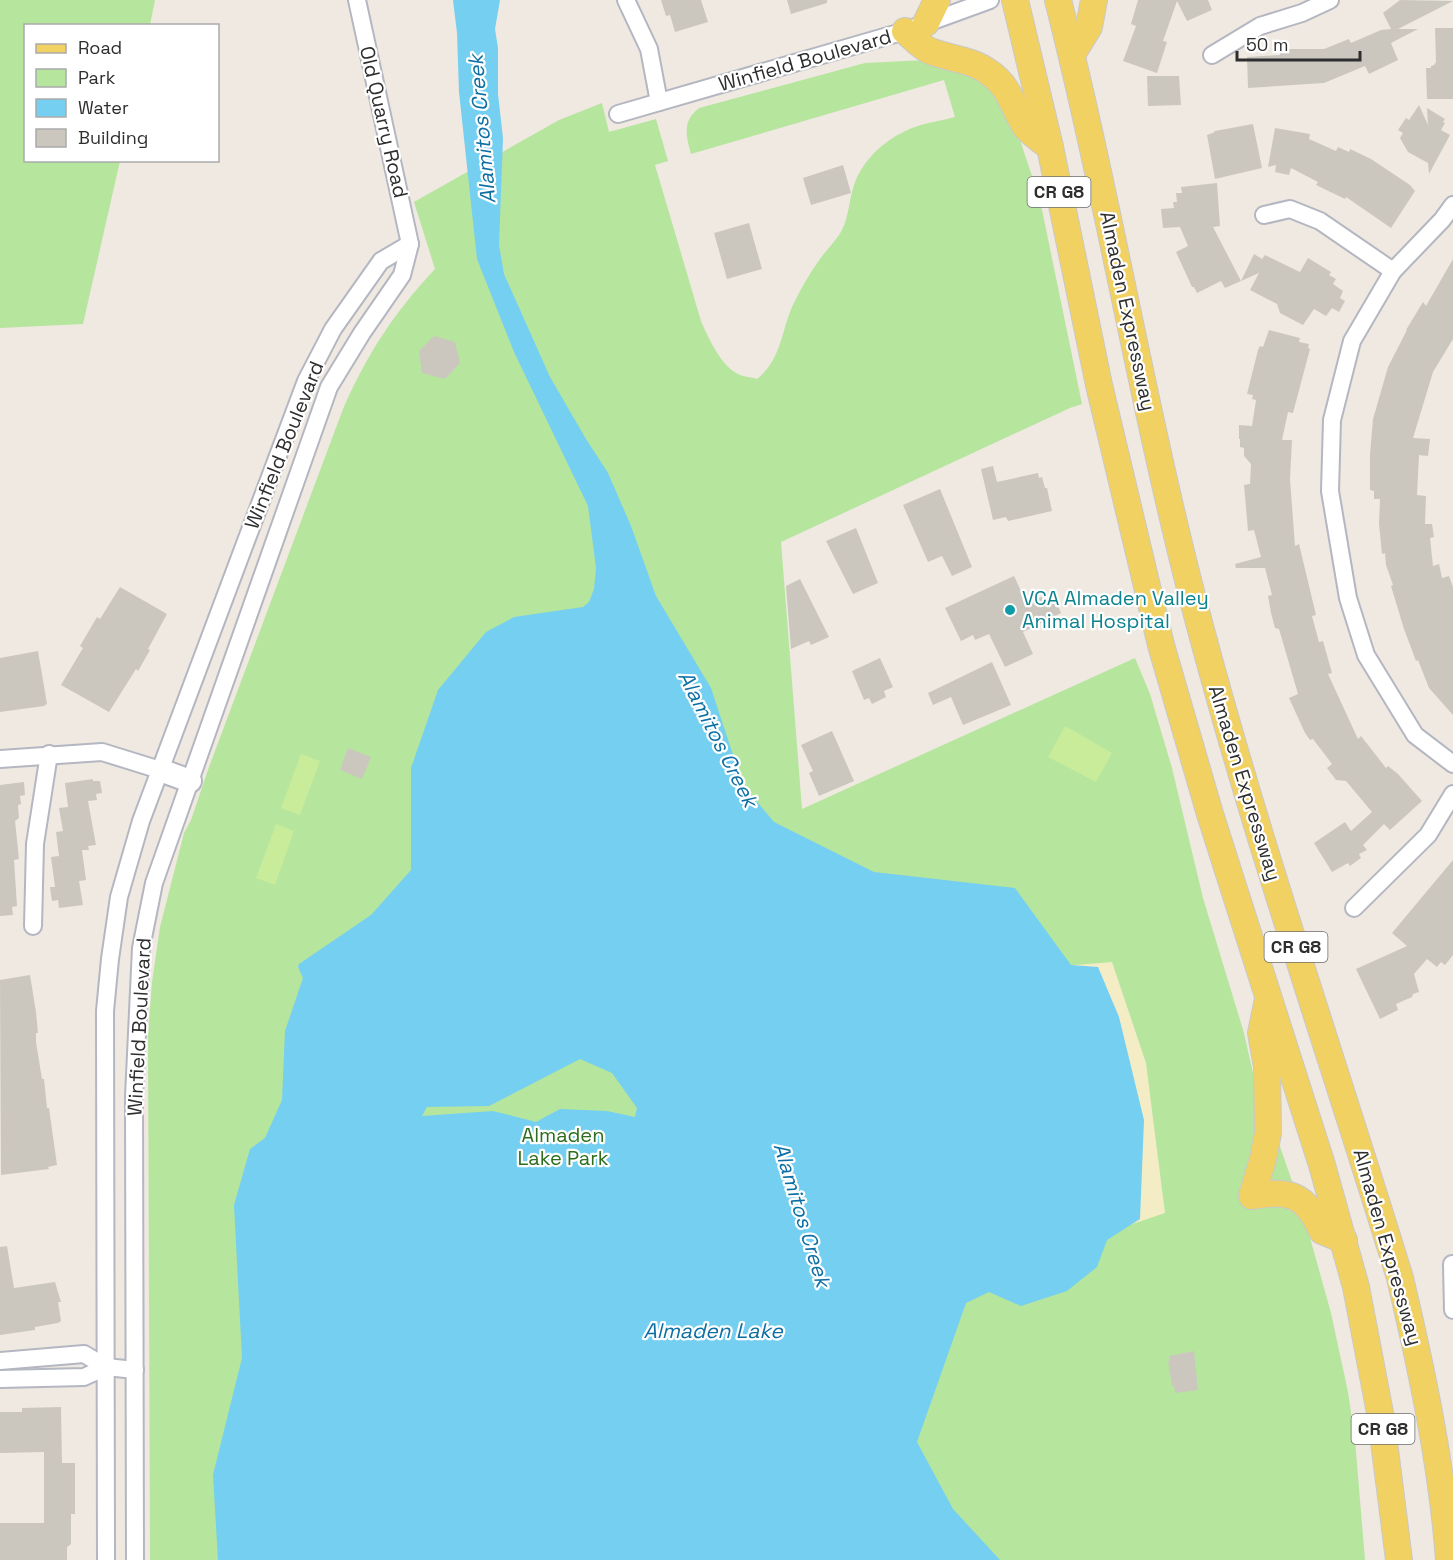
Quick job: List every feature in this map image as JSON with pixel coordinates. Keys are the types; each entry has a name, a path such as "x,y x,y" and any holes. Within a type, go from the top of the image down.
{"main road":[{"path":"937,0 915,27 928,50 960,58 989,72 1010,94 1026,128 1050,147"},
{"name":"Almaden Expressway","path":"1016,0 1050,147 1099,385 1161,645 1210,814 1344,1240 1371,1358 1388,1459 1399,1560"},
{"name":"Almaden Expressway","path":"1058,0 1073,53 1155,440 1217,693 1250,804 1362,1150 1400,1278 1418,1354 1441,1487 1449,1560"},
{"path":"1073,53 1089,27 1094,0"},
{"path":"1268,999 1260,1033 1267,1066 1268,1133 1263,1159 1251,1196 1284,1192 1297,1197 1314,1213 1322,1231 1344,1240"}],"street":[{"name":"Old Quarry Road","path":"357,0 410,244"},
{"path":"626,0 649,49 660,102"},
{"name":"Winfield Boulevard","path":"618,114 915,27 990,0"},
{"path":"1212,55 1260,26 1302,13 1330,0"},
{"path":"1453,205 1394,271 1352,341 1332,420 1330,491 1348,597 1366,655 1415,735 1453,764"},
{"path":"1264,214 1290,209 1320,221 1394,271"},
{"name":"Winfield Boulevard","path":"106,1560 105,1011 119,897 141,820 306,381 333,329 381,261 410,244"},
{"name":"Winfield Boulevard","path":"135,1560 134,1097 141,948 154,883 329,387 362,333 402,275 410,244"},
{"path":"0,759 102,752 190,781"},
{"path":"33,926 35,844 49,754"},
{"path":"1354,908 1428,835 1453,794"},
{"path":"1452,1264 1453,1310"},
{"path":"0,1361 84,1354 106,1367 135,1370"},
{"path":"0,1379 84,1377 106,1367"}],"green space":[{"path":"0,0 155,0 150,24 24,24 24,162 120,162 83,324 0,328"},
{"name":"Almaden Lake Park","path":"926,60 981,73 1011,113 1040,200 1082,404 781,542 802,809 1135,658 1150,694 1172,768 1203,898 1244,1033 1258,1095 1274,1129 1304,1216 1331,1313 1348,1392 1355,1440 1365,1560 150,1560 148,1035 152,982 160,927 184,833 191,820 343,409 361,371 394,318 435,269 414,202 559,120 602,103 609,132 656,119 668,161 655,165 701,321 726,365 740,375 757,379 765,372 776,355 788,317 805,282 842,230 854,185 870,157 887,142 905,131 955,117 944,80 691,154 687,135 690,118 699,108 865,63"},
{"path":"1065,726 1112,753 1096,782 1048,757"},
{"path":"301,754 320,761 300,815 281,808"},
{"path":"276,824 294,831 275,885 256,878"}],"sand":[{"path":"1112,962 1146,1063 1165,1213 1088,1239 1052,967"}],"water":[{"name":"Almaden Lake","path":"453,0 500,0 495,29 503,138 499,245 504,274 550,377 608,473 631,526 656,596 711,688 743,785 774,822 874,872 1015,888 1071,965 1098,967 1119,1017 1144,1120 1140,1219 1107,1240 1097,1267 1067,1291 1021,1306 989,1292 966,1303 917,1442 953,1509 1000,1560 218,1560 213,1475 242,1358 234,1205 250,1149 265,1138 282,1100 285,1031 303,978 299,964 371,915 411,870 411,768 438,690 486,632 514,617 583,607 589,602 594,589 596,568 588,506 514,352 477,259 459,92 457,33","holes":["580,1059 612,1073 637,1108 635,1117 607,1111 560,1109 536,1122 493,1111 422,1116 427,1107 489,1106"]}],"building":[{"path":"661,0 701,0 708,22 675,32 670,15 666,16"},
{"path":"787,0 827,0 827,3 791,14"},
{"path":"1138,0 1208,0 1212,10 1187,21 1177,1 1163,41 1167,42 1157,73 1123,61 1136,26 1131,24"},
{"path":"1400,0 1453,1 1398,29 1418,29 1391,43 1398,60 1369,74 1365,66 1324,83 1248,88 1247,57 1280,55 1280,49 1324,49 1349,39 1351,43 1381,30 1391,29 1383,13"},
{"path":"1435,28 1453,28 1453,99 1427,99 1426,68 1431,68 1436,62"},
{"path":"1147,76 1179,76 1181,105 1148,106"},
{"path":"1419,105 1428,125 1427,108 1445,119 1441,130 1450,135 1429,174 1428,163 1408,152 1400,138 1403,133 1398,130 1406,118 1409,120"},
{"path":"1253,124 1262,168 1215,179 1207,135 1215,131"},
{"path":"1275,128 1310,134 1309,139 1336,151 1338,147 1349,152 1350,149 1371,159 1410,185 1415,191 1391,228 1346,197 1345,199 1316,185 1318,182 1291,168 1289,175 1275,172 1276,165 1268,167"},
{"path":"843,165 851,193 811,205 803,178"},
{"path":"1217,183 1220,226 1213,227 1241,281 1225,288 1221,281 1197,293 1176,252 1188,246 1180,227 1163,228 1161,209 1174,208 1173,202 1177,202 1176,193 1182,193 1181,187"},
{"path":"749,223 762,269 727,279 714,233"},
{"path":"1254,254 1262,259 1265,255 1300,272 1308,258 1331,272 1329,275 1336,279 1333,284 1343,291 1340,298 1345,301 1339,312 1332,308 1326,316 1314,309 1303,325 1280,313 1277,304 1250,290 1259,273 1241,281"},
{"path":"1453,259 1453,339 1433,372 1413,438 1430,439 1428,456 1419,455 1417,495 1426,496 1425,524 1432,524 1434,537 1430,538 1433,566 1439,564 1442,578 1449,576 1453,587 1453,715 1429,688 1404,629 1391,586 1393,585 1386,565 1385,553 1382,554 1379,524 1380,499 1374,499 1374,491 1370,490 1370,454 1373,419 1388,367 1406,330 1423,302 1426,306"},
{"path":"1269,330 1300,338 1299,342 1309,344 1310,349 1293,413 1288,412 1282,440 1292,440 1290,479 1295,546 1299,544 1316,615 1312,616 1319,642 1323,641 1332,673 1328,674 1358,739 1361,736 1386,768 1388,766 1398,774 1422,801 1390,830 1384,824 1363,845 1367,850 1359,854 1361,858 1350,866 1348,863 1332,872 1314,843 1345,822 1351,831 1372,812 1346,781 1336,780 1327,768 1332,764 1313,739 1310,740 1305,733 1289,698 1298,694 1279,629 1275,628 1271,613 1268,596 1272,595 1265,568 1236,568 1235,564 1261,557 1254,530 1248,531 1244,485 1250,484 1251,464 1244,456 1244,448 1240,447 1239,425 1252,426 1256,400 1252,399 1253,395 1247,394 1258,350 1260,346 1263,347"},
{"path":"434,336 455,342 460,363 445,379 422,373 419,351"},
{"path":"993,466 997,482 1038,473 1047,488 1052,511 1008,521 1006,517 993,520 981,469"},
{"path":"940,489 972,567 952,576 942,556 928,562 903,505"},
{"path":"856,528 878,583 853,594 826,541"},
{"name":"VCA Almaden Valley Animal Hospital","path":"1014,576 1027,604 1052,592 1061,613 1023,632 1033,654 1005,667 989,634 975,640 973,635 961,641 945,608"},
{"path":"800,579 829,637 811,645 809,641 791,649 786,586"},
{"path":"120,587 167,614 138,671 136,669 109,712 61,685 83,648 80,646 97,617 100,619"},
{"path":"38,651 47,704 0,712 0,658"},
{"path":"880,658 893,687 884,691 886,697 872,704 869,698 864,700 852,671"},
{"path":"992,662 1011,705 963,725 951,697 933,705 928,693"},
{"path":"832,731 854,781 819,796 809,773 813,771 801,745"},
{"path":"348,748 371,757 362,779 340,770"},
{"path":"93,779 93,781 100,781 102,793 96,794 97,800 88,801 96,845 88,846 89,850 82,850 86,880 79,881 83,905 59,908 58,900 52,901 50,887 55,887 51,857 59,856 56,832 63,831 59,808 68,807 65,783"},
{"path":"24,782 25,795 20,796 19,818 15,821 19,859 14,860 17,906 12,907 13,915 0,916 0,785"},
{"path":"1453,860 1453,955 1445,965 1441,962 1437,967 1427,959 1414,974 1419,992 1396,1004 1398,1010 1380,1019 1356,969 1407,946 1392,933"},
{"path":"30,975 38,1033 36,1033 36,1042 57,1165 48,1167 49,1169 1,1175 0,980"},
{"path":"7,1246 14,1288 55,1282 61,1302 58,1302 61,1321 35,1327 35,1330 0,1335 0,1247"},
{"path":"1194,1351 1198,1390 1175,1393 1174,1385 1172,1386 1169,1356"},
{"path":"61,1407 62,1463 75,1463 75,1514 71,1514 71,1544 67,1547 67,1560 0,1560 0,1523 44,1523 44,1452 0,1453 0,1412 22,1412 22,1408"}],"place":[{"name":"VCA Almaden Valley Animal Hospital","path":"1010,610"}],"water label":[{"name":"Alamitos Creek","path":"482,129"},
{"name":"Alamitos Creek","path":"718,739"},
{"name":"Alamitos Creek","path":"802,1215"}]}
